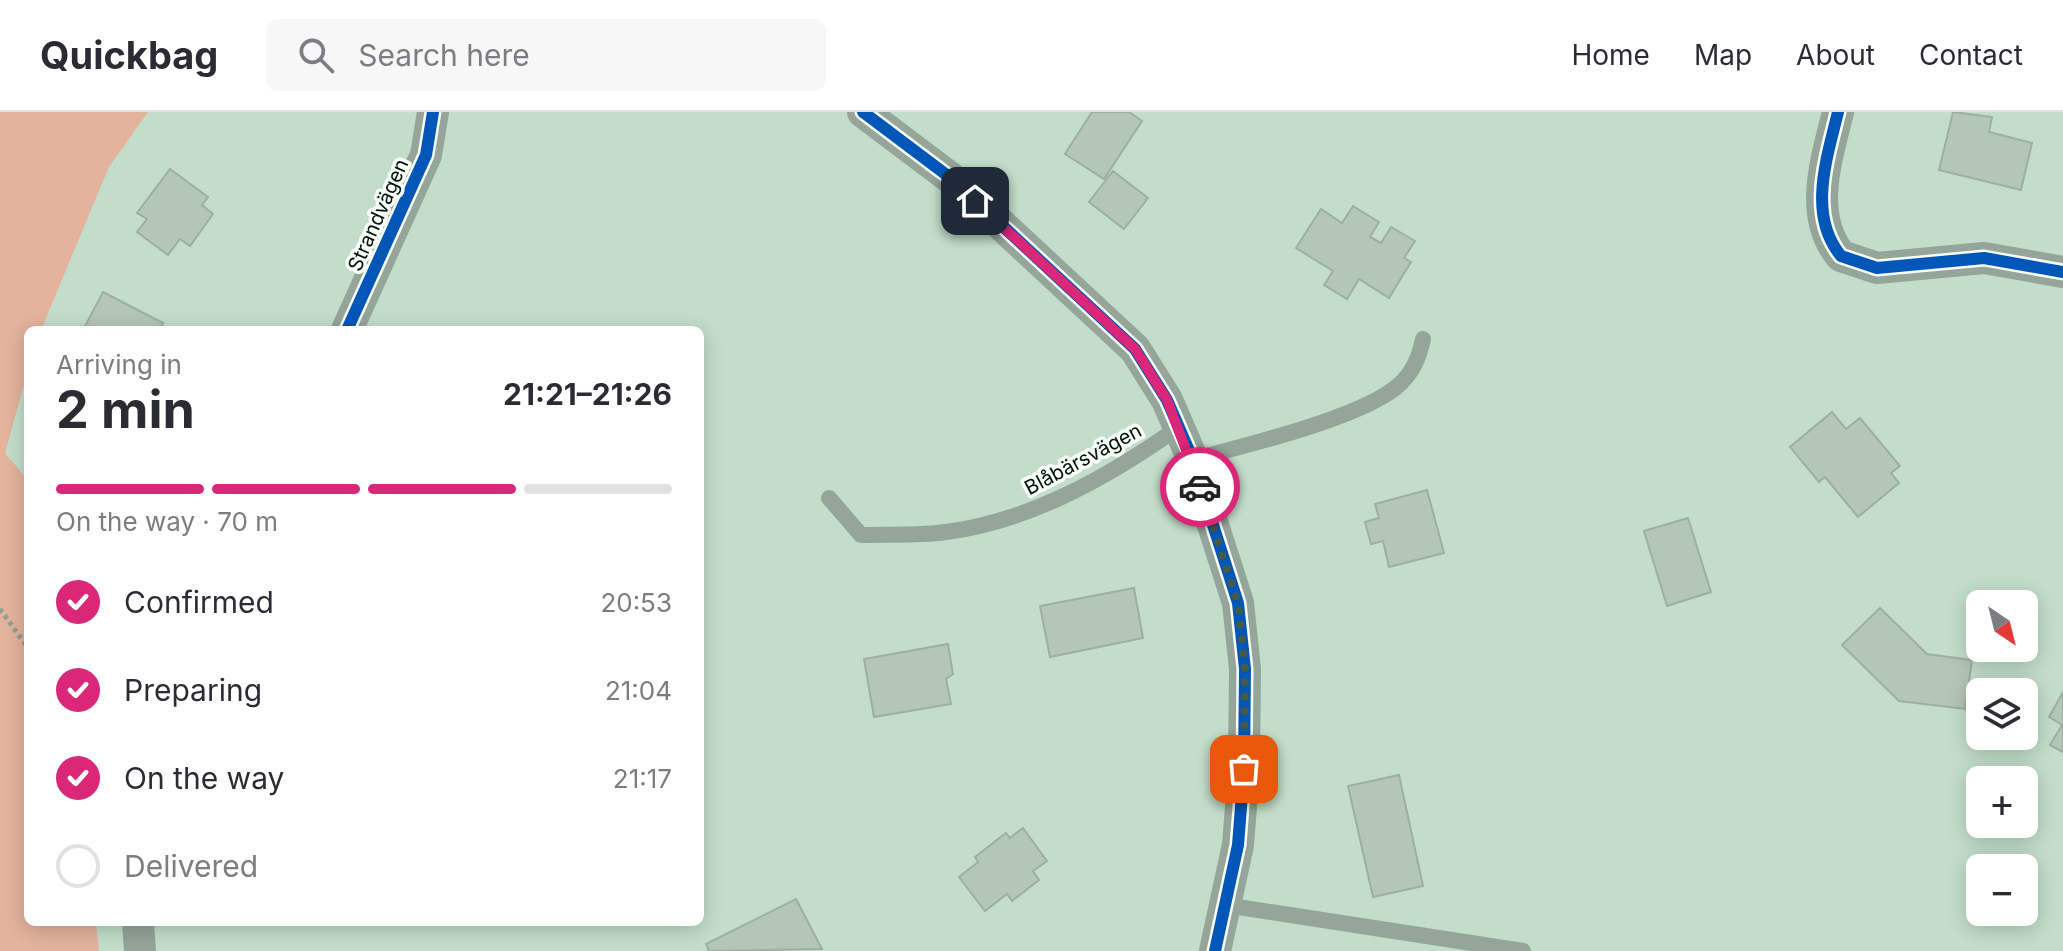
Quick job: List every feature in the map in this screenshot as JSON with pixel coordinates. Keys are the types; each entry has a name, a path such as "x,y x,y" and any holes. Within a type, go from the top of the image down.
{"street":[{"name":"Strandvägen","path":"349,326 426,155 433,112"},
{"path":"863,112 952,179 1135,349 1179,427 1238,603 1245,669 1244,769 1238,845 1215,951"},
{"path":"1838,112 1826,164 1822,205 1825,230 1841,256 1877,268 1984,258 2063,272"},
{"path":"138,926 140,951"}],"lane":[{"path":"1191,460 1374,402 1401,384 1419,360 1423,339"},
{"name":"Blåbärsvägen","path":"829,498 861,535 943,533 984,526 1072,492 1179,427"},
{"path":"1225,905 1523,951"}],"path":[{"path":"0,609 24,642"}],"shaded area":[{"path":"0,112 148,112 109,167 43,326 24,326 24,384 5,453 24,475 24,926 96,926 99,951 0,951"}],"building":[{"path":"1092,112 1129,112 1142,121 1104,179 1065,154"},
{"path":"1953,112 1992,117 1989,132 2032,143 2021,190 1939,170"},
{"path":"170,169 208,197 202,205 213,214 190,246 180,239 168,255 137,232 147,219 137,213"},
{"path":"1113,171 1148,198 1124,229 1089,202"},
{"path":"1353,206 1379,222 1370,237 1381,243 1391,227 1415,241 1404,258 1411,262 1389,298 1359,279 1347,299 1324,285 1333,271 1296,248 1321,209 1342,223"},
{"path":"103,292 163,323 162,326 85,326"},
{"path":"1832,412 1846,429 1860,418 1900,466 1891,473 1899,483 1858,517 1825,477 1819,482 1790,447"},
{"path":"1427,490 1444,553 1389,567 1383,541 1371,544 1365,522 1379,518 1375,504"},
{"path":"1688,518 1711,592 1667,606 1644,531"},
{"path":"1134,588 1143,638 1050,657 1040,606"},
{"path":"1880,608 1927,654 1972,662 1969,678 1966,678 1965,709 1899,701 1842,645"},
{"path":"948,644 953,674 946,679 951,704 874,717 864,659"},
{"path":"2063,692 2063,752 2050,745 2062,725 2049,717"},
{"path":"1399,775 1423,886 1373,897 1348,786"},
{"path":"1023,828 1047,861 1033,871 1039,880 1012,901 1007,894 985,911 959,877 978,862 975,857 1006,833 1010,838"},
{"path":"796,899 822,949 709,951 706,944"}],"cycle path":[{"path":"349,326 426,155 433,112"},
{"path":"863,112 952,179 1135,349 1167,400 1190,453 1238,603 1245,669 1244,769 1238,845 1215,951"},
{"path":"1838,112 1825,167 1822,205 1831,240 1841,256 1877,268 1984,258 2063,272"}],"way so far":[{"path":"1200,487 1238,603 1245,669 1244,769"}],"route":[{"path":"975,201 1135,349 1167,400 1190,453 1200,487"}]}
